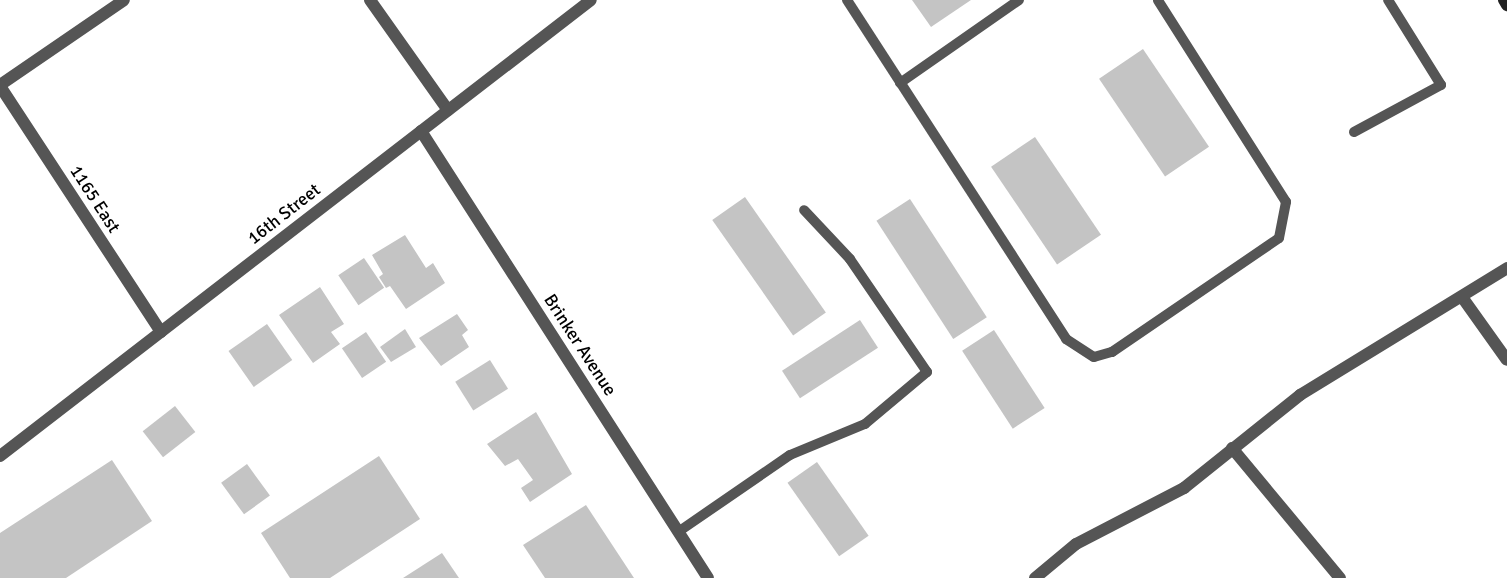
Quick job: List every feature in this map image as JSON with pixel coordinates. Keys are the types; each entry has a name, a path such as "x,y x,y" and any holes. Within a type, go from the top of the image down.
{"main road":[{"path":"1504,0 1507,5"}],"street":[{"path":"0,86 124,0"},
{"path":"370,0 448,110"},
{"name":"16th Street","path":"0,456 591,0"},
{"name":"1165 East","path":"0,86 161,332"},
{"name":"Brinker Avenue","path":"421,131 708,578"},
{"path":"1035,578 1076,544 1184,488 1300,395 1507,268"},
{"path":"1462,297 1507,360"},
{"path":"1232,448 1340,578"}],"lane":[{"path":"847,0 1066,339 1094,357 1112,352 1279,238 1286,202 1158,0"},
{"path":"900,83 1019,0"},
{"path":"1354,132 1441,85 1388,0"},
{"path":"678,532 790,454 865,424 927,372 850,259 804,210"}],"building":[{"path":"912,0 971,0 931,27"},
{"path":"1143,49 1209,147 1165,176 1099,79"},
{"path":"1035,137 1101,235 1057,264 991,167"},
{"path":"745,197 826,313 793,335 712,220"},
{"path":"910,199 987,317 953,339 876,221"},
{"path":"405,235 426,268 433,263 445,283 406,309 390,286 386,288 379,277 383,274 372,255"},
{"path":"364,258 384,288 358,305 338,275"},
{"path":"320,287 344,324 331,332 340,344 313,363 279,315"},
{"path":"457,314 468,330 462,335 469,347 441,366 419,338"},
{"path":"860,320 878,348 800,398 782,371"},
{"path":"267,324 292,360 254,387 228,351"},
{"path":"405,329 416,347 391,362 380,347"},
{"path":"994,330 1045,408 1013,429 962,351"},
{"path":"366,332 386,362 362,378 342,348"},
{"path":"490,360 508,389 473,411 455,382"},
{"path":"175,406 195,432 163,457 143,431"},
{"path":"536,412 572,474 530,502 521,488 533,480 518,459 505,466 487,444"},
{"path":"379,456 420,519 330,578 290,578 261,533"},
{"path":"112,460 152,521 66,578 0,578 0,533"},
{"path":"817,462 869,536 839,556 788,483"},
{"path":"247,464 270,496 244,514 221,483"},
{"path":"586,505 634,578 545,578 523,545"},
{"path":"442,553 459,578 403,578"}]}
